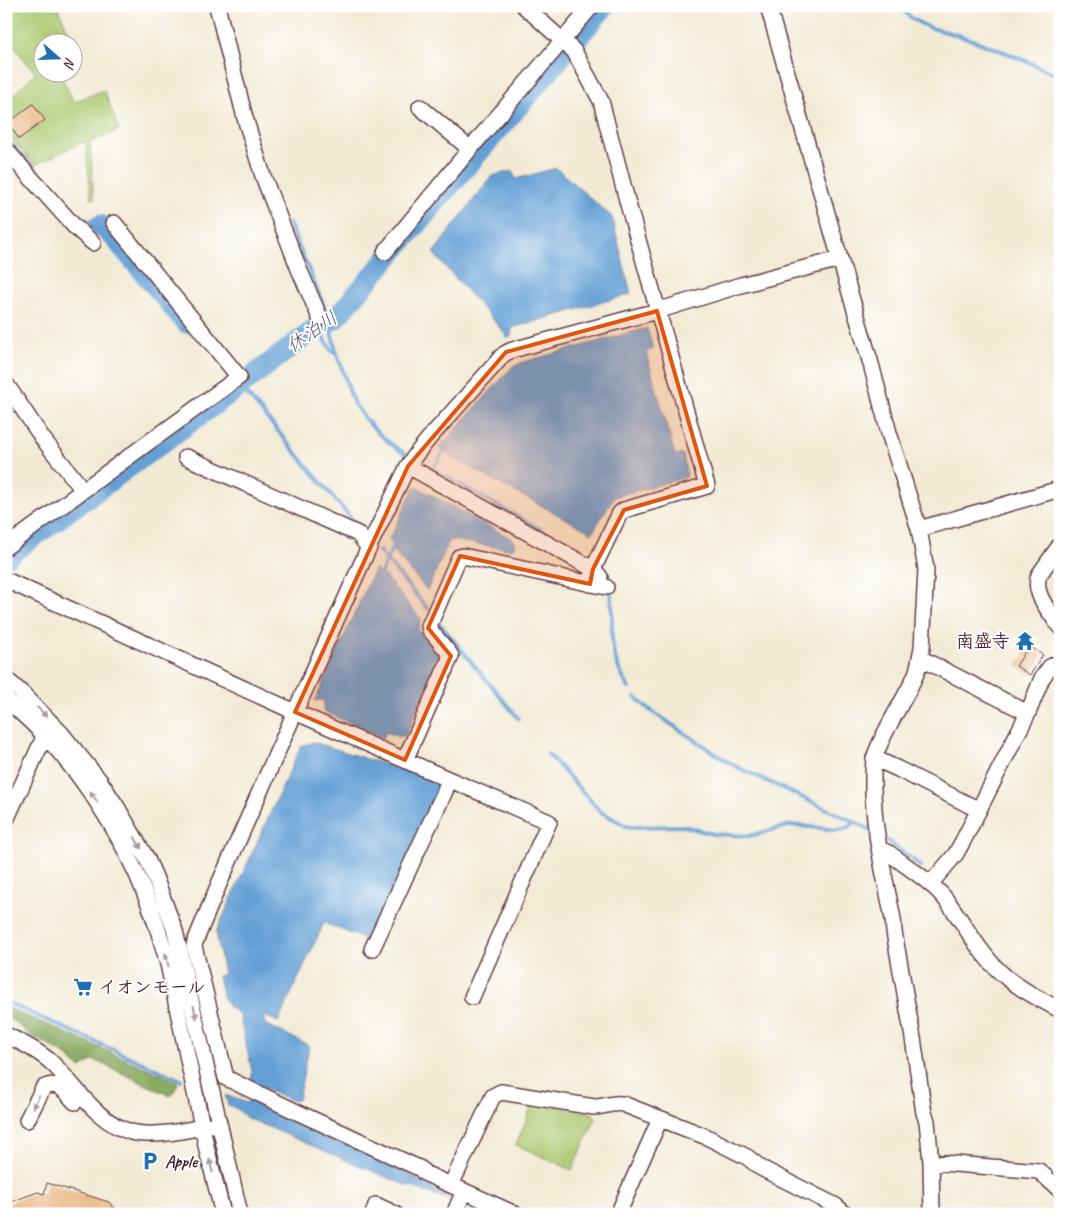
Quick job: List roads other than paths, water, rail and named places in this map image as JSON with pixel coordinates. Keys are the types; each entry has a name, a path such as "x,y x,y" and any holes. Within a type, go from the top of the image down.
{"street":[{"path":"217,6 247,126 263,176 320,318"},
{"path":"524,6 567,45 601,101 657,311 707,486 624,510 620,513 594,569"},
{"path":"385,252 470,149 567,45 592,6"},
{"path":"768,6 918,529 926,569 920,658 916,673 874,758 873,791 880,852 913,1038 924,1113 927,1121 931,1162 932,1214"},
{"path":"420,107 470,149"},
{"path":"6,150 74,226 93,243"},
{"path":"6,547 239,377 114,223"},
{"path":"240,1214 210,1083 187,948 219,884 369,548 408,466 417,452 506,352 657,311 741,285 840,259"},
{"path":"6,384 43,438 83,490"},
{"path":"186,457 358,534 369,548"},
{"path":"405,760 450,656 429,626 459,557 463,556 606,587 594,569 408,466"},
{"path":"918,529 1060,490"},
{"path":"1057,554 1039,575 1037,589 1039,596 1060,627"},
{"path":"6,580 295,712 549,822 472,997"},
{"path":"920,658 1028,713"},
{"path":"930,883 955,855 1028,713 1042,678 1056,666"},
{"path":"6,679 62,733 100,781 147,859 175,931 187,948 226,1078 421,1169 424,1173 459,1191 515,1214"},
{"path":"6,699 45,736 83,781 114,828 147,898 168,964 202,1127 223,1214"},
{"path":"6,820 45,736"},
{"path":"874,758 979,810"},
{"path":"372,949 445,791 448,779"},
{"path":"880,852 889,853 930,883 967,928 985,957 1009,980 1060,1010"},
{"path":"6,1035 50,1061 100,1116 112,1124"},
{"path":"27,1120 43,1088 57,1085 91,1120 112,1124 133,1132 146,1134 173,1132 220,1124"},
{"path":"454,1213 459,1191 493,1096 501,1092 594,1107 617,1103 623,1104 707,1137 747,1157 761,1168 836,1206 845,1214"},
{"path":"618,1214 660,1119"},
{"path":"931,1162 1040,1171 1060,1190"},
{"path":"372,1214 376,1205 396,1214"}],"water":[{"path":"556,168 612,217 631,294 512,328 511,336 507,338 503,331 433,253 492,176 512,171 516,179"},
{"path":"647,328 653,349 646,352 675,455 683,454 687,477 614,497 592,533 451,457 439,448 514,365"},
{"path":"415,486 514,540 515,546 511,549 450,540 427,590 394,552 395,546 389,540"},
{"path":"375,568 378,572 375,580 379,584 384,575 421,619 418,630 441,656 406,735 399,737 386,732 383,738 323,711 324,701 315,701"},
{"path":"314,742 436,781 438,789 372,936 364,939 324,923 278,1022 265,1016 265,1024 309,1047 298,1100 293,1101 251,1082 252,1071 239,1014 228,1006 222,994 218,976 224,974 216,932 301,746"},
{"path":"225,1095 247,1103 249,1100 296,1119 394,1165 453,1201 400,1183 247,1118 237,1109 228,1105"}],"waterway":[{"name":"休泊川","path":"6,557 240,386 317,327 335,319 605,6"},
{"path":"899,6 914,20 930,28 991,47 1060,77"},
{"path":"6,138 50,186 53,192"},
{"path":"71,212 100,225"},
{"path":"289,223 325,308 337,354 354,404 377,432 407,455"},
{"path":"100,225 112,235 186,323"},
{"path":"317,327 332,351 337,354"},
{"path":"240,386 360,529"},
{"path":"429,475 446,449"},
{"path":"422,463 587,556"},
{"path":"376,585 395,541"},
{"path":"379,551 428,609"},
{"path":"610,589 612,601 612,640 615,659 629,688"},
{"path":"440,624 518,718"},
{"path":"635,697 650,710 739,768 873,831"},
{"path":"548,754 601,812 628,827 684,826 713,834 749,836 792,825 838,830 847,828 855,822"},
{"path":"881,836 921,867"},
{"path":"6,1002 181,1080"},
{"path":"462,1205 483,1214"}],"place":[{"name":"南盛寺","path":"1025,641"},
{"name":"イオンモール","path":"83,987"},
{"name":"Apple","path":"150,1161"}]}
